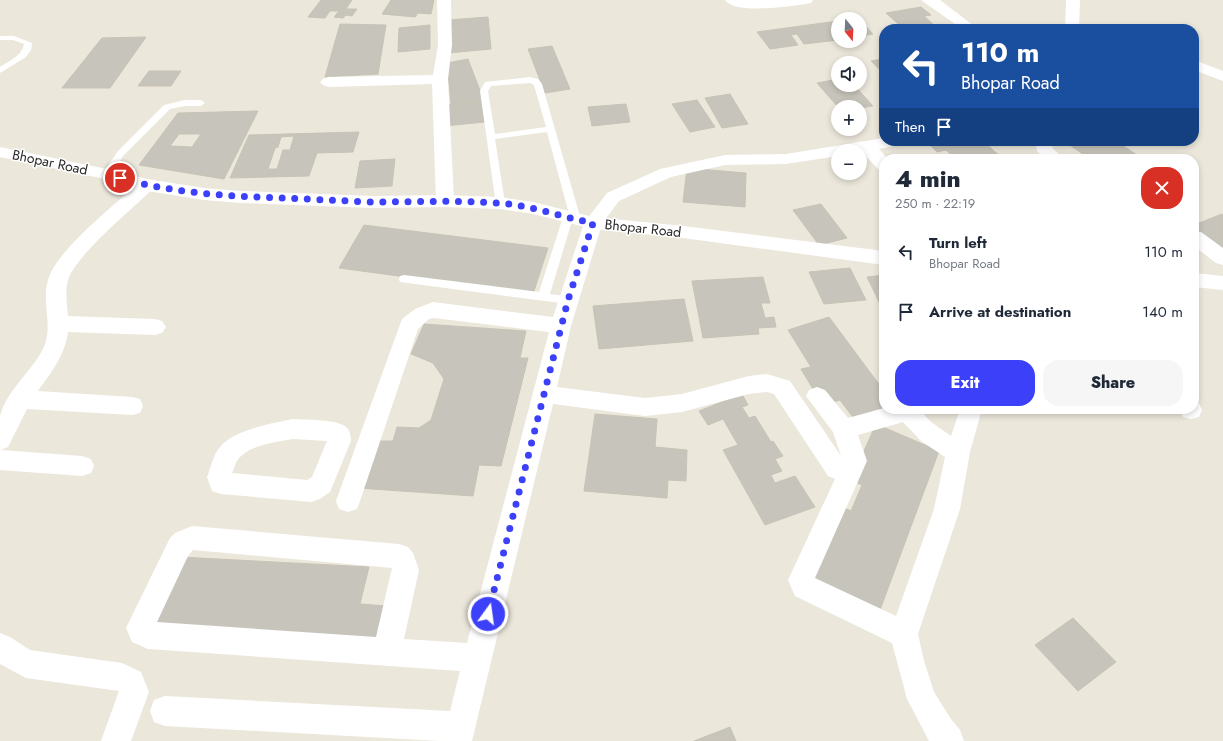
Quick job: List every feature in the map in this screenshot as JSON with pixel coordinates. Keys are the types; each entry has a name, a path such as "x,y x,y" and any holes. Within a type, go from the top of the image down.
{"street":[{"path":"444,0 444,45 440,79 445,200"},
{"path":"732,0 745,4 759,5 806,0"},
{"path":"928,0 934,2 964,24"},
{"path":"1072,24 1073,0"},
{"path":"1199,67 1223,76"},
{"path":"328,82 440,79"},
{"path":"867,147 879,144"},
{"path":"1044,146 1045,151 1049,154"},
{"path":"867,147 879,160"},
{"name":"Bhopar Road","path":"0,152 107,174 147,185 204,194 241,197 373,202 445,200 500,203 534,208 579,220 879,257"},
{"path":"165,711 420,733 458,734 568,300 579,220 613,197 666,173 725,160 786,158 831,152"},
{"path":"0,440 20,399 54,348 58,324 56,294 58,278 70,260 89,239 147,185"},
{"path":"1199,242 1223,258"},
{"path":"1199,281 1223,283"},
{"path":"348,502 409,325 422,314 433,310 561,326"},
{"path":"58,324 155,327"},
{"path":"543,394 645,407 682,403 749,385 768,383 782,387 837,469"},
{"path":"816,396 839,420 851,444 855,461 801,580 805,587 904,634"},
{"path":"20,399 132,406"},
{"path":"843,429 894,414"},
{"path":"911,414 923,431 934,439 958,452"},
{"path":"942,737 922,699 904,634 947,509 958,452 969,414"},
{"path":"293,429 336,432 339,435 339,442 332,459 321,484 311,491 227,484 221,483 219,476 228,453 233,448 285,430 293,429"},
{"path":"332,459 362,462"},
{"path":"0,460 82,466"},
{"path":"387,652 406,570 404,562 399,556 192,538 184,541 179,547 140,628 142,632 148,635 387,652 477,658"},
{"path":"0,647 26,664 122,677 131,682 134,692 116,741"}],"lane":[{"path":"0,38 14,38 28,43 27,50 23,55 0,71"},
{"path":"500,203 484,91 488,84 530,80 535,81 538,84 550,129 579,220 543,297"},
{"path":"107,174 121,153 167,107 185,103 201,103"},
{"path":"490,137 550,129"},
{"path":"404,278 568,300"}],"building":[{"path":"321,0 352,0 346,9 357,9 352,16 346,15 343,18 334,17 339,11 330,11 325,18 308,17"},
{"path":"391,0 434,0 431,14 418,13 415,17 382,14"},
{"path":"921,7 931,15 924,16 933,24 898,24 886,13"},
{"path":"488,17 491,49 448,53 448,20"},
{"path":"831,22 831,41 804,44 797,34 791,35 798,45 770,49 757,32"},
{"path":"340,24 386,25 378,74 325,77"},
{"path":"430,25 430,49 398,52 399,28"},
{"path":"867,28 873,34 867,35"},
{"path":"146,37 110,88 62,88 102,38"},
{"path":"552,46 570,89 545,93 528,49"},
{"path":"468,59 484,101 451,104 447,63"},
{"path":"879,60 879,69 871,61"},
{"path":"149,71 181,71 171,86 138,86"},
{"path":"831,80 831,92 860,92 873,106 867,107 867,100 832,100 817,83"},
{"path":"730,94 748,124 722,128 705,98"},
{"path":"697,100 715,127 690,132 672,104"},
{"path":"483,102 485,122 444,126 444,105"},
{"path":"626,104 630,122 592,126 588,107"},
{"path":"258,111 224,179 139,165 178,113","holes":["179,134 201,134 192,147 170,146"]},
{"path":"359,132 353,152 317,153 309,176 230,178 249,135","holes":["294,136 290,150 283,150 277,169 268,169 275,148 278,147 281,137"]},
{"path":"931,146 989,146 997,154 950,154 946,150 937,152"},
{"path":"1071,146 1124,146 1136,154 1083,154"},
{"path":"395,159 392,186 355,188 360,161"},
{"path":"687,168 746,173 745,207 683,202"},
{"path":"821,204 847,238 819,245 793,210"},
{"path":"1222,214 1223,215 1223,250 1199,233 1199,223"},
{"path":"364,225 548,248 533,294 339,268"},
{"path":"850,268 866,300 824,304 809,272"},
{"path":"879,276 879,302 867,277"},
{"path":"763,277 770,303 761,303 765,318 774,317 776,327 758,328 759,334 703,338 692,281"},
{"path":"684,299 693,341 599,349 593,306"},
{"path":"829,317 879,384 879,411 855,420 840,400 833,402 827,391 816,394 801,369 811,367 788,330"},
{"path":"424,324 526,331 520,358 528,358 501,466 479,465 473,496 358,488 371,441 393,441 397,427 419,428 431,420 444,379 433,363 411,354"},
{"path":"742,394 748,405 742,407 749,418 755,416 771,442 773,441 783,456 775,459 782,471 771,475 775,483 795,476 815,507 765,525 723,450 738,445 723,419 708,425 699,411"},
{"path":"595,414 657,419 655,447 687,450 686,481 668,480 667,498 584,491"},
{"path":"876,424 939,451 877,618 806,582 840,506 851,511 862,485 851,480"},
{"path":"180,557 369,567 360,604 387,606 378,640 149,628"},
{"path":"1073,618 1116,662 1078,691 1035,645"},
{"path":"730,727 736,741 694,741"}],"route":[{"path":"120,178 147,185 204,194 241,197 373,202 445,200 500,203 534,208 576,220 593,223 568,300 488,614"}]}
